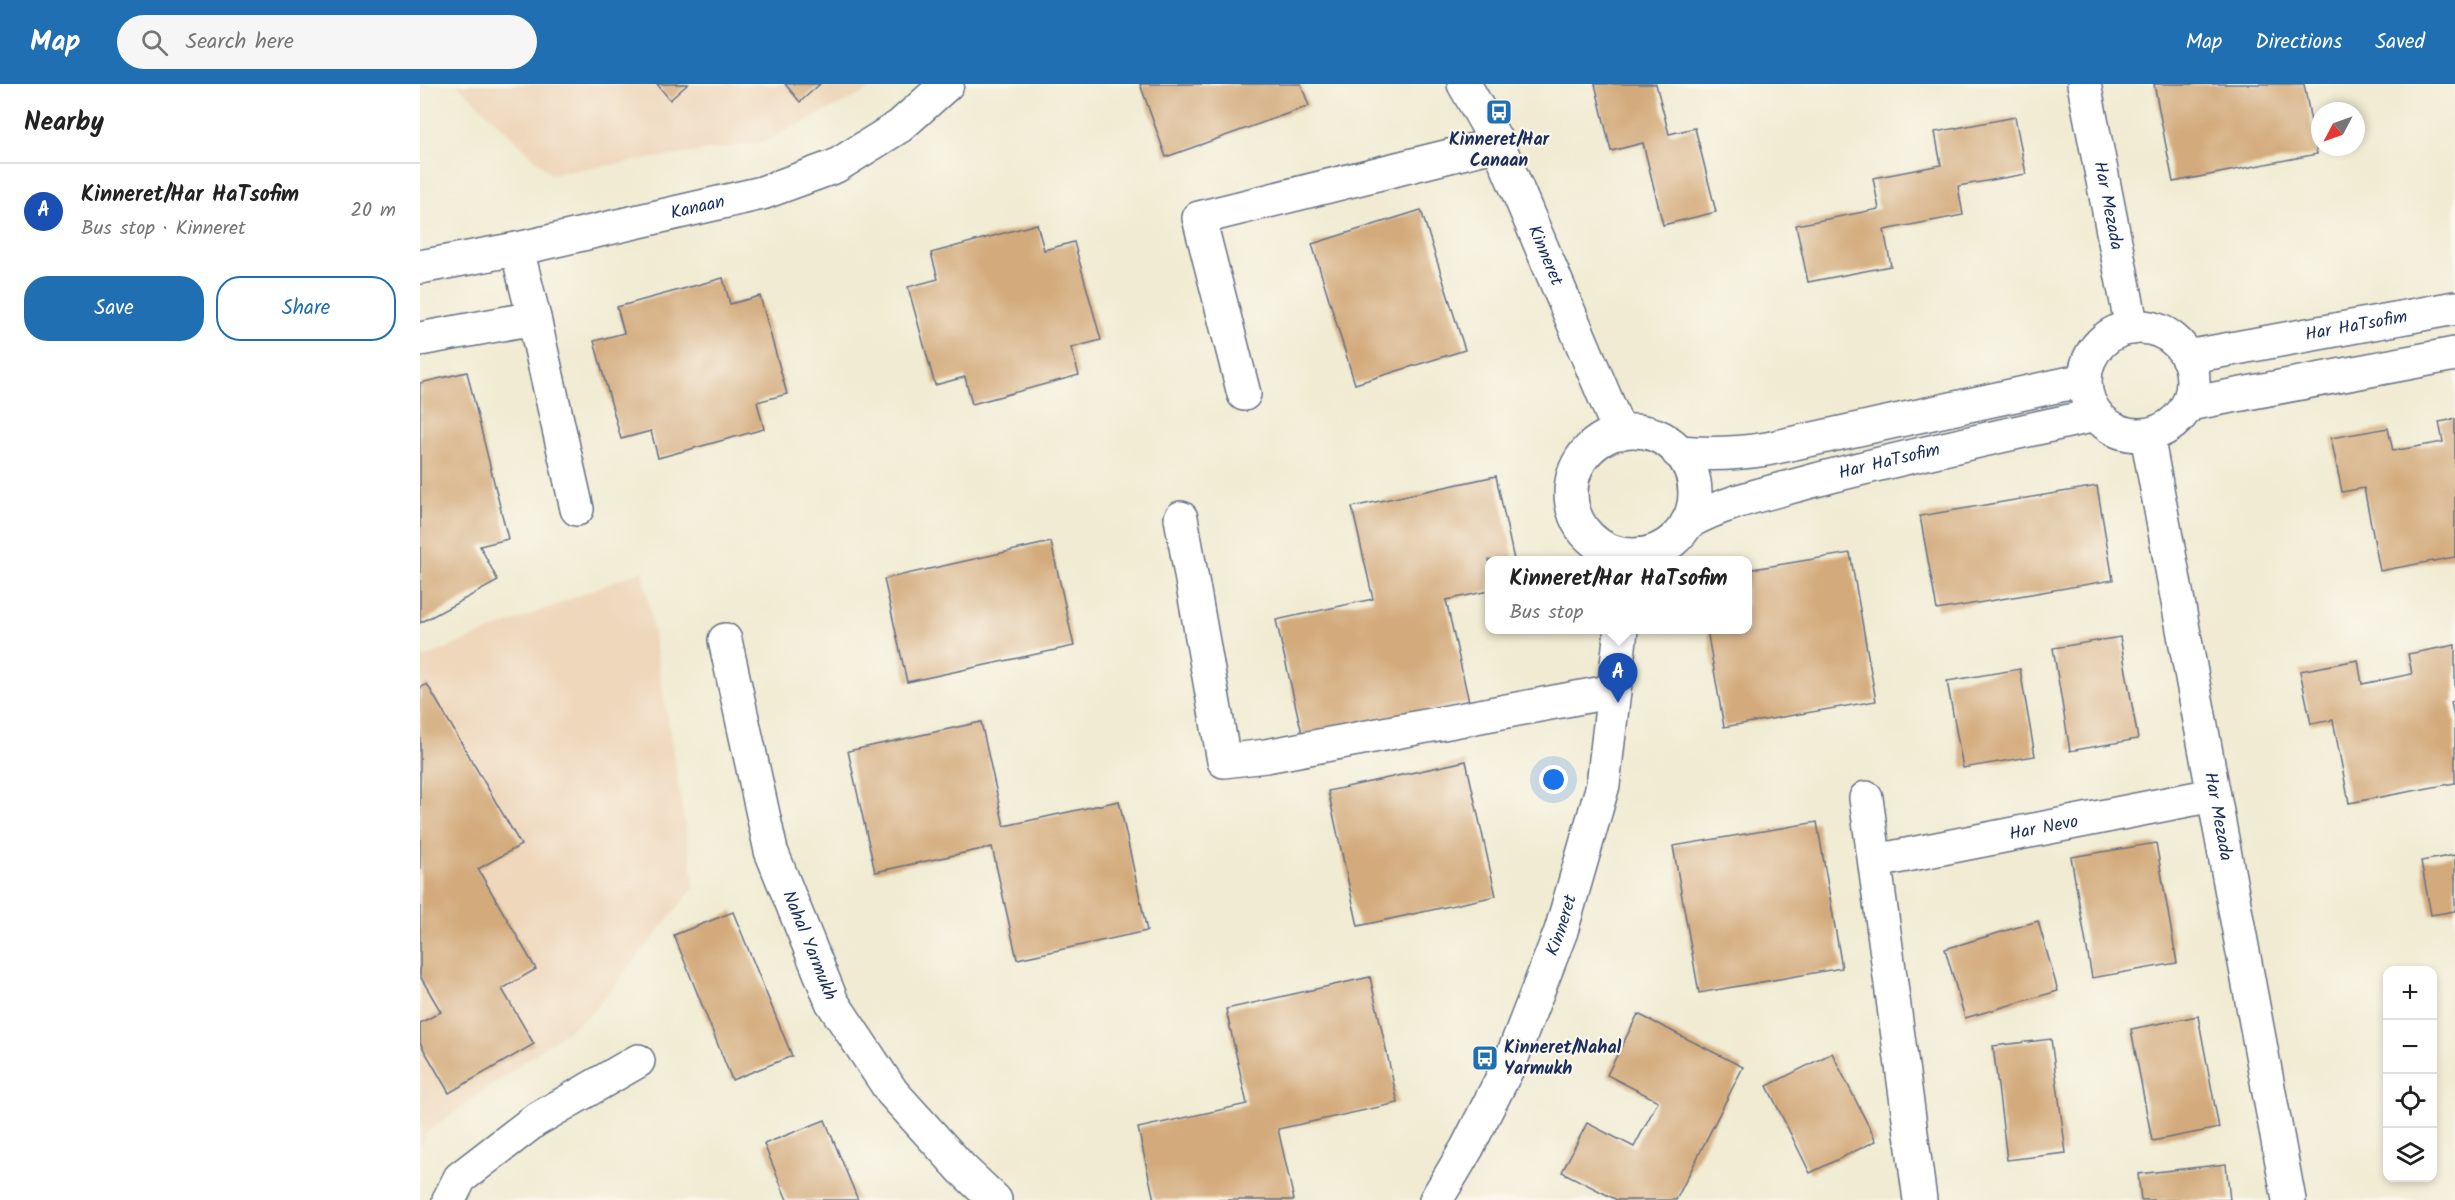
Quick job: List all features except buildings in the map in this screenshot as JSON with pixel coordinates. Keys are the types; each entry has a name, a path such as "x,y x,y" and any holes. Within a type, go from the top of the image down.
{"street":[{"name":"Kanaan","path":"420,267 517,249 762,193 836,166 900,126 946,84"},
{"name":"Kinneret","path":"1464,84 1498,144 1620,433"},
{"name":"Har Mezada","path":"2084,84 2132,328"},
{"path":"1244,394 1199,218 1498,144"},
{"path":"517,249 577,509"},
{"name":"Har HaTsofim","path":"2187,357 2455,308"},
{"path":"420,339 534,318"},
{"path":"2144,327 2161,331 2175,340 2187,357 2192,370 2193,387 2189,404 2180,418 2165,430 2147,435 2127,435 2110,428 2096,415 2087,399 2084,380 2087,361 2097,345 2111,334 2144,327"},
{"path":"2189,404 2455,354"},
{"path":"1678,452 1707,455 1767,449 2084,380"},
{"name":"Har HaTsofim","path":"1687,523 1733,502 1865,467 2096,415"},
{"path":"1624,556 1593,541 1580,526 1573,508 1571,488 1575,469 1586,452 1601,440 1620,433 1639,432 1657,436 1678,452 1689,467 1694,486 1694,505 1687,523 1677,537 1664,548 1638,556"},
{"name":"Har Mezada","path":"2147,435 2289,1200"},
{"path":"1181,518 1224,761 1266,756 1614,691"},
{"name":"Kinneret","path":"1436,1200 1467,1148 1509,1065 1561,931 1603,785 1621,634"},
{"name":"Nahal Yarmukh","path":"725,640 771,851 832,1002 892,1092 962,1169 995,1200"},
{"name":"Har Nevo","path":"1876,861 2213,795"},
{"path":"1866,798 1920,1200"},
{"path":"449,1200 460,1178 534,1121 638,1061"}],"shaded area":[{"path":"457,84 875,84 862,94 763,142 551,174"},
{"path":"643,570 695,886 593,1012 426,1133 420,1149 420,659"}],"place":[{"name":"Kinneret/Har Canaan","path":"1499,112"},
{"name":"Kinneret/Har HaTsofim","path":"1618,703"},
{"name":"Kinneret/Nahal Yarmukh","path":"1485,1058"}]}
